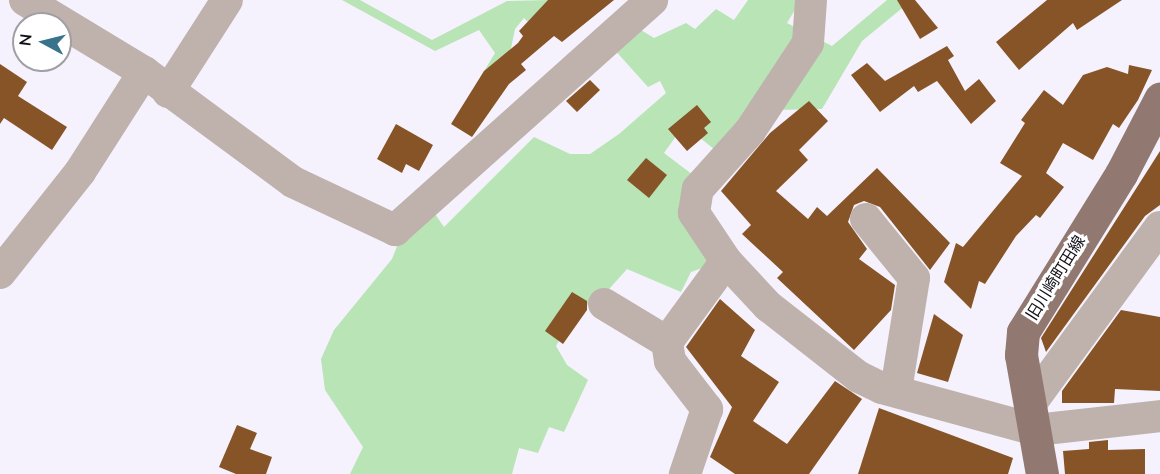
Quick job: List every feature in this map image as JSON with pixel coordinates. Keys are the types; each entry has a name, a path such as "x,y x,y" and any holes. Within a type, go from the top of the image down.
{"main road":[{"name":"旧川崎町田線","path":"1042,474 1023,332 1158,108"}],"street":[{"path":"24,0 144,72 168,92 293,182 395,230 652,0"},
{"path":"168,92 227,0"},
{"path":"811,0 808,43 750,131 698,189 694,213 726,261 768,306 859,377 896,391 1034,417 1160,416"},
{"path":"0,273 80,172 144,72"},
{"path":"866,219 914,278 896,391"},
{"path":"1034,417 1160,227"},
{"path":"693,471 707,409 670,361 667,342 726,261"},
{"path":"604,304 667,342"}],"green space":[{"path":"342,0 360,0 432,40 507,1 549,0 529,23 524,18 515,29 509,58 480,78 495,53 479,30 435,51"},
{"path":"748,0 801,0 787,23 832,46 887,0 912,0 862,41 822,109 775,110 730,162 684,125 664,153 697,178 716,263 691,272 681,292 627,269 593,307 581,302 556,346 567,365 588,380 564,432 549,427 538,453 519,448 512,474 350,474 363,447 325,390 321,359 334,330 392,259 400,239 433,211 444,227 534,137 570,154 590,154 619,134 666,93 660,81 648,87 613,48 641,30 654,38 686,23 695,29 716,9 734,20"}],"building":[{"path":"548,0 614,0 562,42 554,36 521,64 526,70 509,84 472,137 451,124 484,71 518,43 523,36 519,31"},
{"path":"897,0 915,0 938,28 920,39"},
{"path":"1047,0 1122,0 1077,30 1073,23 1019,70 996,42"},
{"path":"947,46 954,56 948,60 965,91 979,79 996,101 971,124 937,81 918,92 914,86 880,112 851,75 867,63 885,81"},
{"path":"0,64 27,82 18,96 67,127 52,150 4,118 0,124"},
{"path":"1129,65 1152,70 1138,100 1119,128 1113,124 1093,160 1063,143 1046,173 1064,187 1040,218 1036,215 1016,236 985,284 979,281 971,309 944,282 956,243 963,247 1022,176 1000,163 1025,123 1021,120 1044,90 1063,105 1083,75 1107,67 1128,74"},
{"path":"590,80 600,90 577,112 566,101"},
{"path":"809,101 828,121 799,150 808,160 776,191 808,219 817,207 827,216 877,168 950,243 930,270 880,207 864,201 854,205 848,222 867,249 859,259 895,285 891,310 854,350 777,278 783,272 742,234 751,225 721,191 770,133"},
{"path":"697,105 711,122 704,128 708,133 687,151 668,129"},
{"path":"396,124 433,145 419,171 406,164 402,173 377,159"},
{"path":"1160,151 1160,205 1145,216 1046,352 1041,338"},
{"path":"646,158 667,175 649,198 627,180"},
{"path":"572,292 587,301 587,310 563,344 545,331"},
{"path":"720,299 755,330 741,356 779,382 753,421 787,444 835,381 862,399 809,474 735,474 710,457 732,407 686,347"},
{"path":"1121,310 1160,317 1160,391 1115,389 1114,403 1062,403 1062,391"},
{"path":"934,314 963,335 948,382 917,373"},
{"path":"879,408 1013,458 1008,474 858,474"},
{"path":"237,425 257,433 250,449 272,457 266,474 236,474 219,467"},
{"path":"1108,440 1108,450 1145,449 1145,474 1065,474 1063,451 1089,449 1089,442"}]}
